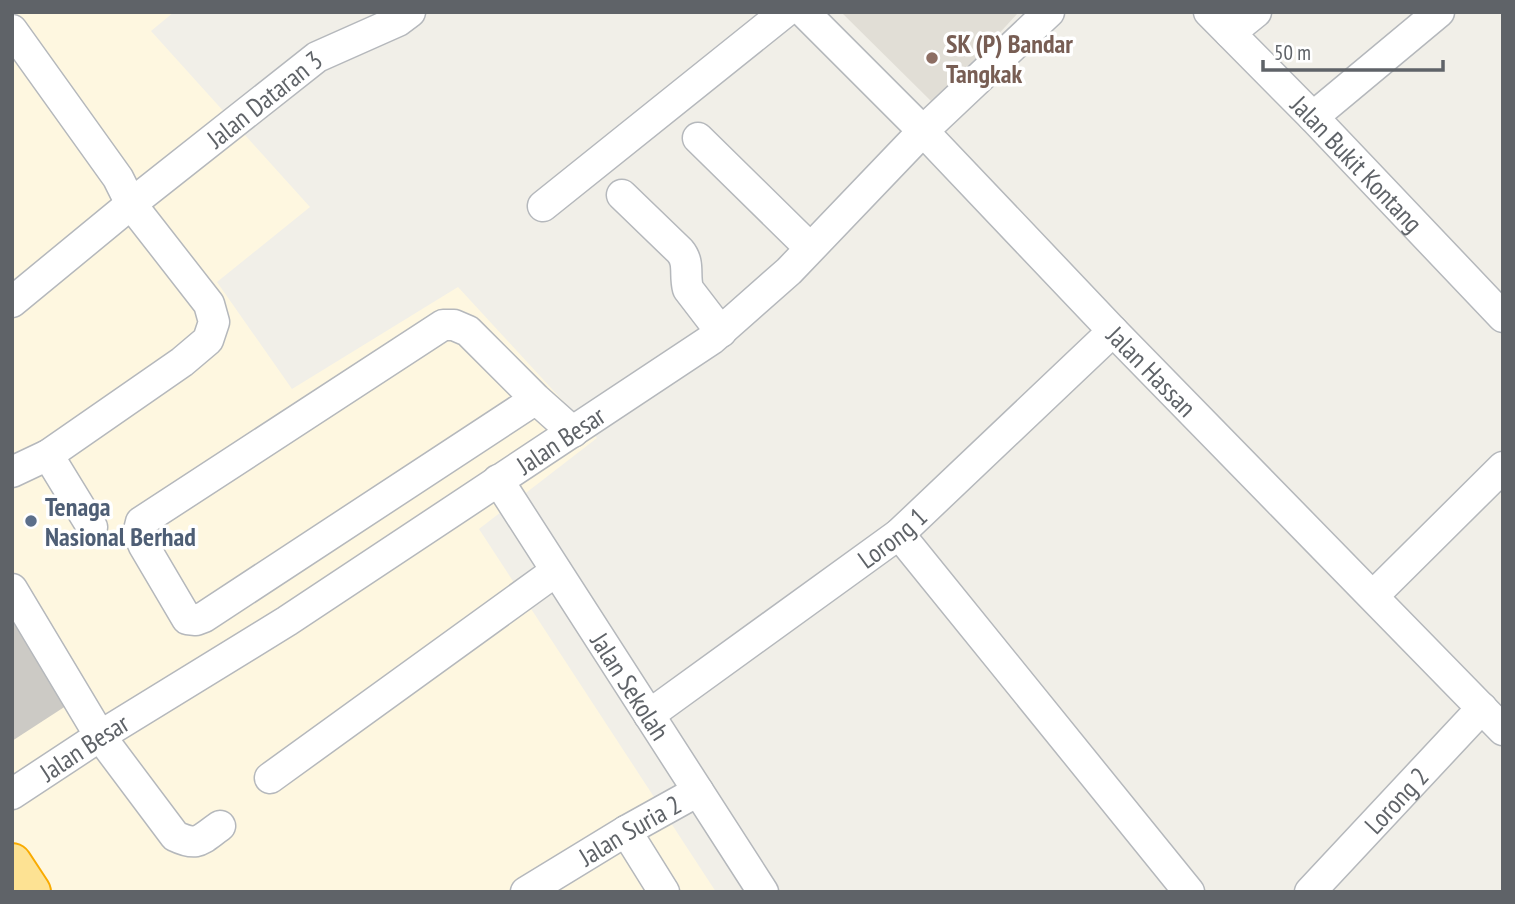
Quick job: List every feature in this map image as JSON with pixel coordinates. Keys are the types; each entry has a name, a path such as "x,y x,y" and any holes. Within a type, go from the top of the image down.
{"highway":[{"path":"12,863 30,892"}],"street":[{"name":"Jalan Dataran 3","path":"12,302 317,57 398,21 410,12"},
{"path":"543,206 785,12"},
{"name":"Jalan Hassan","path":"804,12 923,131 1113,331 1503,730"},
{"name":"Jalan Besar","path":"12,794 100,736 287,621 721,332 789,271 923,131 1049,12"},
{"path":"1220,23 1256,12"},
{"path":"1313,117 1439,12"},
{"name":"Jalan Bukit Kontang","path":"1220,23 1502,314"},
{"path":"12,30 118,178 131,204 209,304 214,323 208,340 183,362 48,455 12,472"},
{"path":"698,138 810,248"},
{"path":"622,195 686,258 688,289 721,332"},
{"path":"536,399 204,617 187,619 139,535 141,522 443,325 454,325 468,331 573,432"},
{"name":"Lorong 1","path":"649,715 899,534 1113,331"},
{"path":"48,455 92,527"},
{"path":"1373,596 1503,467"},
{"name":"Jalan Sekolah","path":"498,480 764,892"},
{"path":"899,534 1189,892"},
{"path":"270,778 556,571"},
{"path":"12,589 100,736 175,835 187,841 199,842 220,826"},
{"name":"Lorong 2","path":"1310,892 1482,708"},
{"name":"Jalan Suria 2","path":"526,892 698,791"},
{"path":"626,831 664,892"}],"shaded area":[{"path":"12,12 174,12 151,31 310,207 217,282 292,389 458,287 597,438 479,529 716,892 12,892"},
{"name":"SK (P) Bandar Tangkak","path":"841,12 1019,12 934,104"}],"building":[{"path":"12,608 72,702 12,741"}],"place":[{"name":"SK (P) Bandar Tangkak","path":"932,58"},
{"name":"Tenaga Nasional Berhad","path":"31,521"}]}
